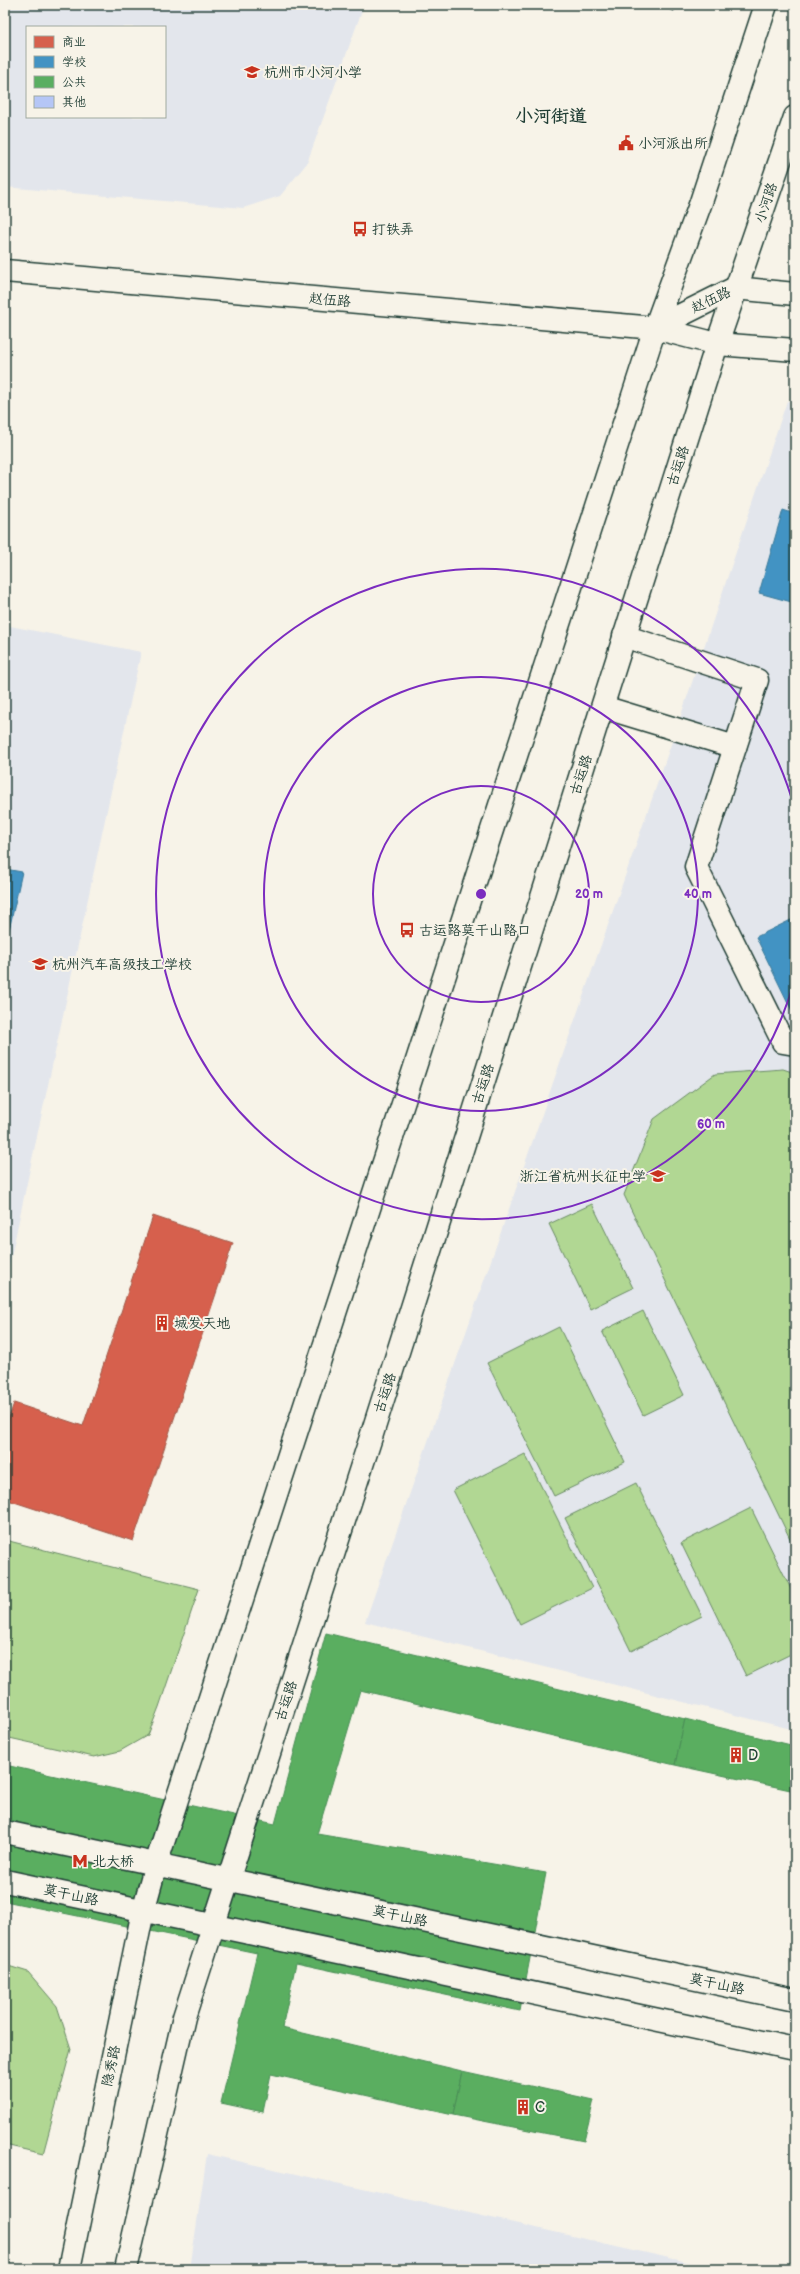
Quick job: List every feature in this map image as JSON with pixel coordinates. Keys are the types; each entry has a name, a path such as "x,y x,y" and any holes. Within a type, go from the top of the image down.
{"main road":[{"path":"156,1864 655,328 701,202 766,5"},
{"name":"小河路","path":"735,288 795,117"},
{"name":"赵伍路","path":"5,271 655,328 717,344 795,350"},
{"name":"赵伍路","path":"655,328 735,288 795,294"},
{"name":"古运路","path":"228,1880 603,707 624,636 735,288"},
{"path":"624,636 757,680 696,867 783,1042 795,1044"},
{"path":"603,707 735,747"},
{"name":"莫干山路","path":"5,1832 795,2000"},
{"name":"隐秀路","path":"70,2269 144,1911 156,1864"},
{"path":"126,2269 184,2017 228,1880"},
{"name":"莫干山路","path":"5,1881 795,2050"}],"shaded area":[{"name":"杭州市小河小学","path":"5,5 364,5 307,163 280,196 243,208 5,187"},
{"name":"浙江省杭州长征中学","path":"787,401 795,402 795,1730 365,1622 676,730"},
{"name":"杭州汽车高级技工学校","path":"5,625 141,652 7,1276 5,1275"},
{"path":"207,2154 718,2269 190,2269"}],"green space":[{"path":"783,1069 795,1073 795,1549 624,1195 654,1119 715,1074"},
{"path":"592,1204 633,1288 590,1309 549,1224"},
{"path":"643,1311 684,1395 643,1415 602,1331"},
{"path":"559,1327 625,1462 554,1496 487,1363"},
{"path":"525,1454 592,1588 520,1624 453,1490"},
{"path":"636,1483 702,1616 631,1651 565,1518"},
{"path":"751,1508 795,1597 795,1652 746,1676 681,1543"},
{"path":"5,1540 199,1589 148,1735 120,1751 94,1757 5,1737"},
{"path":"5,1965 28,1972 57,2006 71,2049 43,2154 5,2145"}],"building: 商业":[{"name":"城发天地","path":"153,1216 233,1243 133,1541 5,1499 5,1429 14,1403 83,1426"}],"building: 学校":[{"path":"783,510 795,514 795,603 759,593"},
{"path":"5,869 22,872 5,948"},
{"path":"795,918 795,1017 756,937"}],"building: 公共":[{"name":"北大桥","path":"326,1633 685,1719 675,1765 360,1690 317,1834 546,1873 520,2011 296,1963 282,2028 462,2071 453,2115 271,2074 263,2112 221,2103 257,1953 5,1901 5,1765 275,1824"},
{"name":"D","path":"685,1719 795,1746 795,1791 675,1765"},
{"name":"C","path":"462,2071 594,2100 584,2141 453,2115"}],"building: 其他":[{"path":"655,5 675,5 674,11"}],"place":[{"name":"杭州市小河小学","path":"252,72"},
{"name":"小河派出所","path":"626,143"},
{"name":"打铁弄","path":"360,229"},
{"name":"古运路莫干山路口","path":"407,930"},
{"name":"杭州汽车高级技工学校","path":"40,964"},
{"name":"浙江省杭州长征中学","path":"658,1176"},
{"name":"城发天地","path":"162,1323"},
{"name":"D","path":"736,1755"},
{"name":"北大桥","path":"80,1861"},
{"name":"C","path":"523,2107"}],"district":[{"name":"小河街道","path":"551,116"}]}
